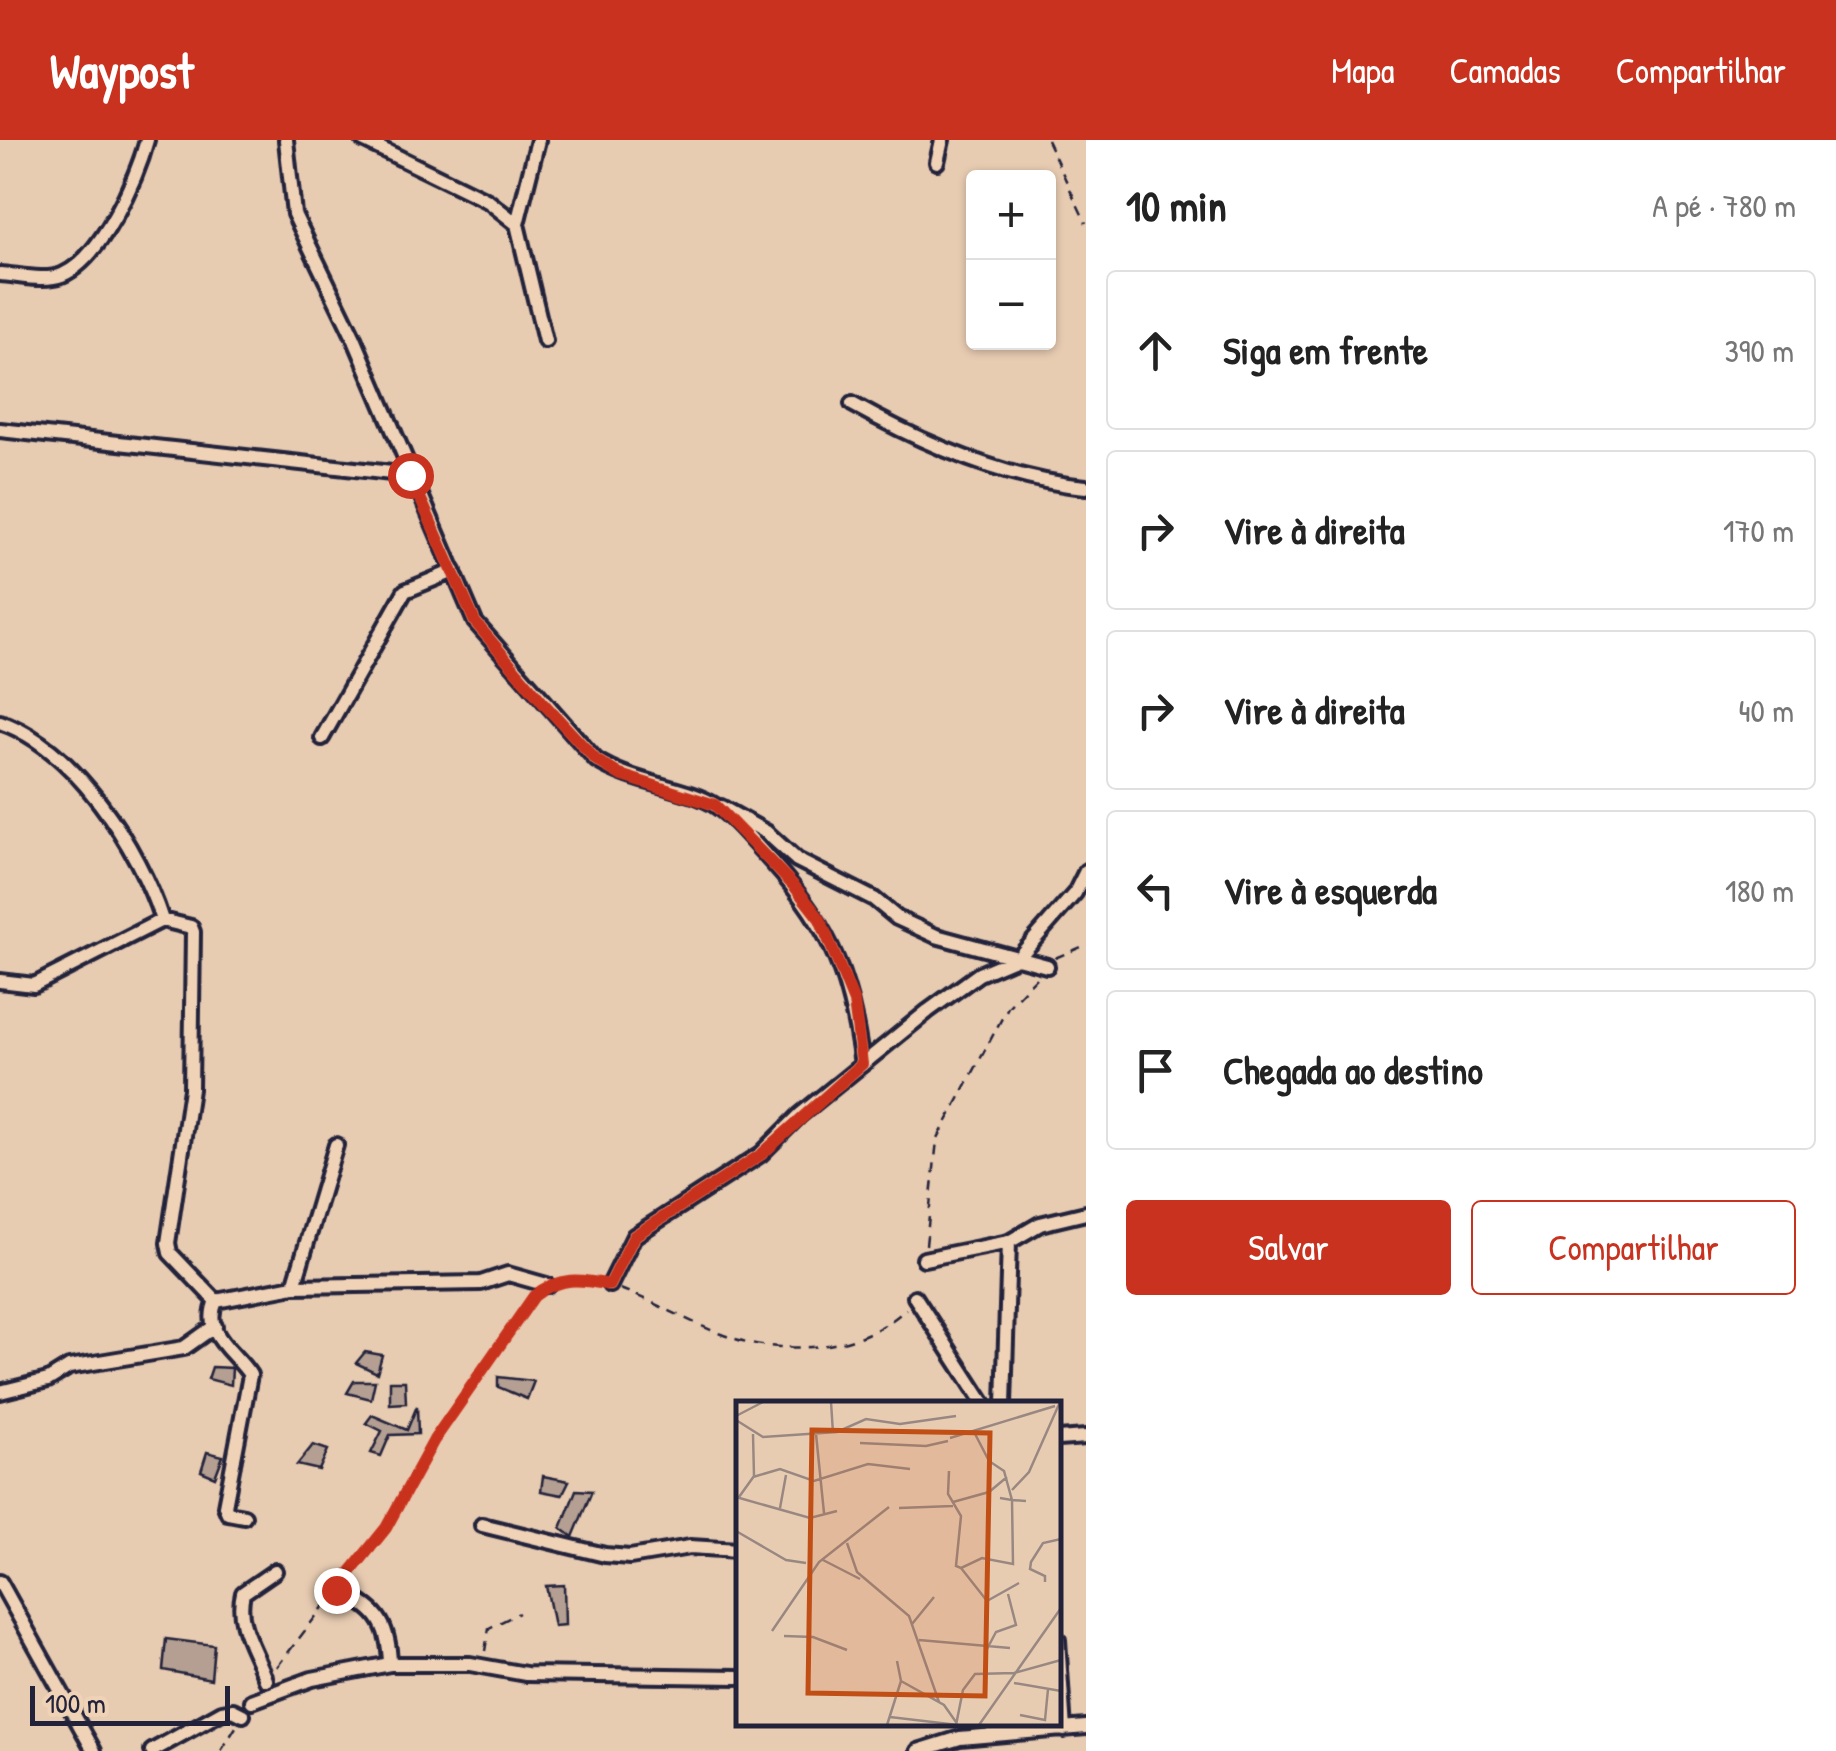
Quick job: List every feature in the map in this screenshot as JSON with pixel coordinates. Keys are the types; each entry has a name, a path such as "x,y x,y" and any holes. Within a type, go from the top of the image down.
{"street":[{"path":"0,274 50,277 77,264 126,198 147,140"},
{"path":"286,140 294,214 354,338 475,622 491,645 596,760 620,775 715,805 766,832 797,860 936,936 1046,966"},
{"path":"363,140 488,201 518,224"},
{"path":"538,140 518,224 545,342"},
{"path":"938,162 942,140"},
{"path":"852,404 976,460 1059,485 1086,488"},
{"path":"0,430 410,475"},
{"path":"322,738 405,591 454,571"},
{"path":"0,722 36,740 90,790 141,866 162,920"},
{"path":"715,805 795,887 820,919 854,1002 862,1064"},
{"path":"610,1285 634,1236 762,1154 862,1064 979,974 1019,957 1075,892 1086,871"},
{"path":"0,982 34,985 162,920 190,927 193,932 190,1089 168,1243 176,1260 216,1301 215,1326 226,1352 250,1376 225,1506 228,1513 244,1516"},
{"path":"294,1286 336,1144"},
{"path":"924,1259 1009,1242 1040,1224 1086,1213"},
{"path":"1004,1401 1009,1242"},
{"path":"216,1301 294,1286 480,1283 508,1274 547,1286"},
{"path":"915,1297 982,1401"},
{"path":"0,1392 48,1380 68,1367 184,1348 215,1326"},
{"path":"1061,1439 1086,1437"},
{"path":"482,1525 605,1555 630,1557 690,1546 736,1550"},
{"path":"266,1680 241,1624 240,1607 243,1593 275,1571"},
{"path":"0,1582 94,1751"},
{"path":"336,1590 379,1614 390,1636 390,1664"},
{"path":"252,1701 312,1679 390,1664 470,1664 526,1674 736,1677"},
{"path":"1061,1685 1064,1730"},
{"path":"152,1751 222,1712 234,1710 244,1715"},
{"path":"918,1751 1086,1727"}],"path":[{"path":"1047,140 1086,223"},
{"path":"924,1259 937,1140 1008,1007 1046,966 1086,944"},
{"path":"266,1680 386,1528 434,1440 494,1349 547,1286 570,1279 610,1285 721,1334 762,1346 854,1340 888,1326 915,1297"},
{"path":"484,1656 489,1628 519,1612"},
{"path":"221,1751 244,1715"}],"building":[{"path":"365,1352 382,1355 377,1373 356,1363"},
{"path":"212,1367 232,1368 231,1385 208,1379"},
{"path":"498,1377 534,1381 527,1399 498,1387"},
{"path":"354,1381 375,1381 371,1399 347,1393"},
{"path":"390,1381 405,1381 406,1403 390,1404"},
{"path":"417,1406 418,1434 390,1435 381,1456 371,1453 382,1431 366,1423 372,1415 407,1430"},
{"path":"313,1445 328,1450 319,1470 297,1465"},
{"path":"207,1452 223,1456 215,1477 201,1471"},
{"path":"543,1476 569,1481 562,1495 541,1491"},
{"path":"576,1490 592,1491 573,1537 561,1528"},
{"path":"564,1585 565,1625 554,1626 546,1586"},
{"path":"166,1639 214,1645 211,1679 163,1670"}],"route":[{"path":"336,1590 386,1528 434,1440 534,1296 556,1281 570,1279 610,1285 634,1236 762,1154 800,1115 862,1064 854,1002 820,919 795,887 715,805 620,775 596,760 545,705 475,622 410,475"}]}
